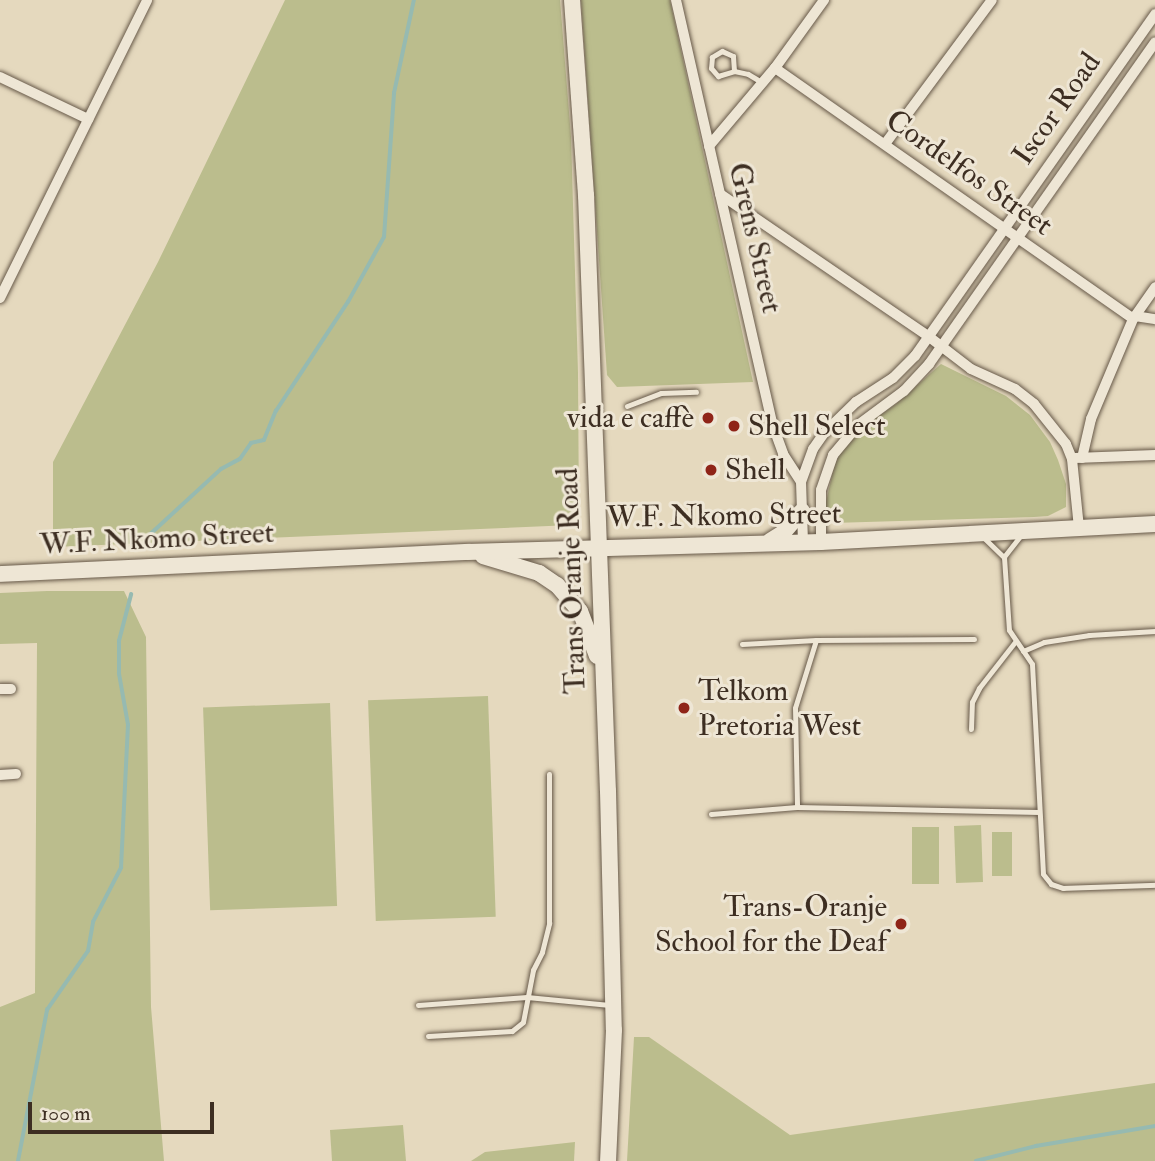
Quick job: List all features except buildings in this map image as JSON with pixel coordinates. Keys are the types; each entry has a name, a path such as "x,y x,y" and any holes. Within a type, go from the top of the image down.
{"main road":[{"name":"Trans Oranje Road","path":"572,0 586,195 614,1005 608,1161"},
{"path":"764,542 774,541 802,511"},
{"name":"W.F. Nkomo Street","path":"0,574 467,552 821,542 1155,524"},
{"path":"467,552 539,573 568,595 587,628 603,675"}],"street":[{"path":"0,298 147,0"},
{"name":"Grens Street","path":"676,0 772,423 783,454 801,482"},
{"path":"709,146 775,68 824,0"},
{"path":"886,144 992,0"},
{"name":"Iscor Road","path":"801,482 813,449 824,433 856,401 898,373 928,336 1155,14"},
{"name":"Iscor Road","path":"821,542 821,490 833,455 858,425 917,379 1155,42"},
{"name":"Cordelfos Street","path":"775,68 1134,317 1155,319"},
{"path":"0,76 88,119"},
{"path":"720,194 942,345 971,369 1024,395 1052,424 1077,458"},
{"path":"1079,528 1077,458 1134,317 1155,287"},
{"path":"1077,458 1155,455"},
{"path":"801,482 803,542"},
{"path":"0,775 16,774"}],"lane":[{"path":"734,71 735,61 728,52 722,51 712,57 711,68 718,76 724,77 734,71 748,74 763,83"},
{"path":"627,406 661,393 696,392"},
{"path":"1004,558 1023,533"},
{"path":"981,535 1004,558 1009,630 1032,664 1040,863 1043,874 1051,884 1078,889 1155,885"},
{"path":"1023,651 1044,642 1089,635 1155,631"},
{"path":"742,644 816,640 974,639"},
{"path":"797,807 795,708 801,678 816,640"},
{"path":"971,729 972,702 979,688 1016,642"},
{"path":"428,1036 512,1031 526,1016 527,997 549,923 549,774"},
{"path":"711,814 797,807 1039,812"},
{"path":"418,1004 527,997 614,1005"}],"green space":[{"path":"285,0 560,0 571,137 578,373 579,518 572,525 53,547 53,462 158,262"},
{"path":"581,0 670,0 753,382 617,387 607,375"},
{"path":"941,364 1006,396 1030,415 1050,442 1058,460 1066,484 1066,507 1048,516 1034,517 832,523 824,511 835,462 846,445 863,427 896,404"},
{"path":"124,591 146,637 151,1007 164,1161 0,1161 0,1007 35,993 37,643 0,644 0,593"},
{"path":"488,696 496,917 376,921 368,700"},
{"path":"330,703 337,906 210,910 203,707"},
{"path":"981,825 983,882 956,883 954,826"},
{"path":"912,827 939,827 939,884 912,884"},
{"path":"992,832 1012,832 1012,876 992,876"},
{"path":"634,1037 649,1037 790,1135 1155,1083 1155,1161 627,1161"},
{"path":"403,1125 406,1161 332,1161 330,1130"},
{"path":"575,1142 574,1161 471,1161 485,1152"}],"waterway":[{"path":"145,539 221,469 240,459 251,443 264,440 276,411 348,302 384,237 394,93 414,0"},
{"path":"18,1161 47,1010 88,951 93,922 121,868 128,725 119,674 119,641 131,595"},
{"path":"976,1161 1036,1146 1155,1126"}],"place":[{"name":"vida e caffè","path":"708,418"},
{"name":"Shell Select","path":"734,426"},
{"name":"Shell","path":"711,470"},
{"name":"Telkom Pretoria West","path":"684,708"},
{"name":"Trans-Oranje School for the Deaf","path":"901,924"}]}
